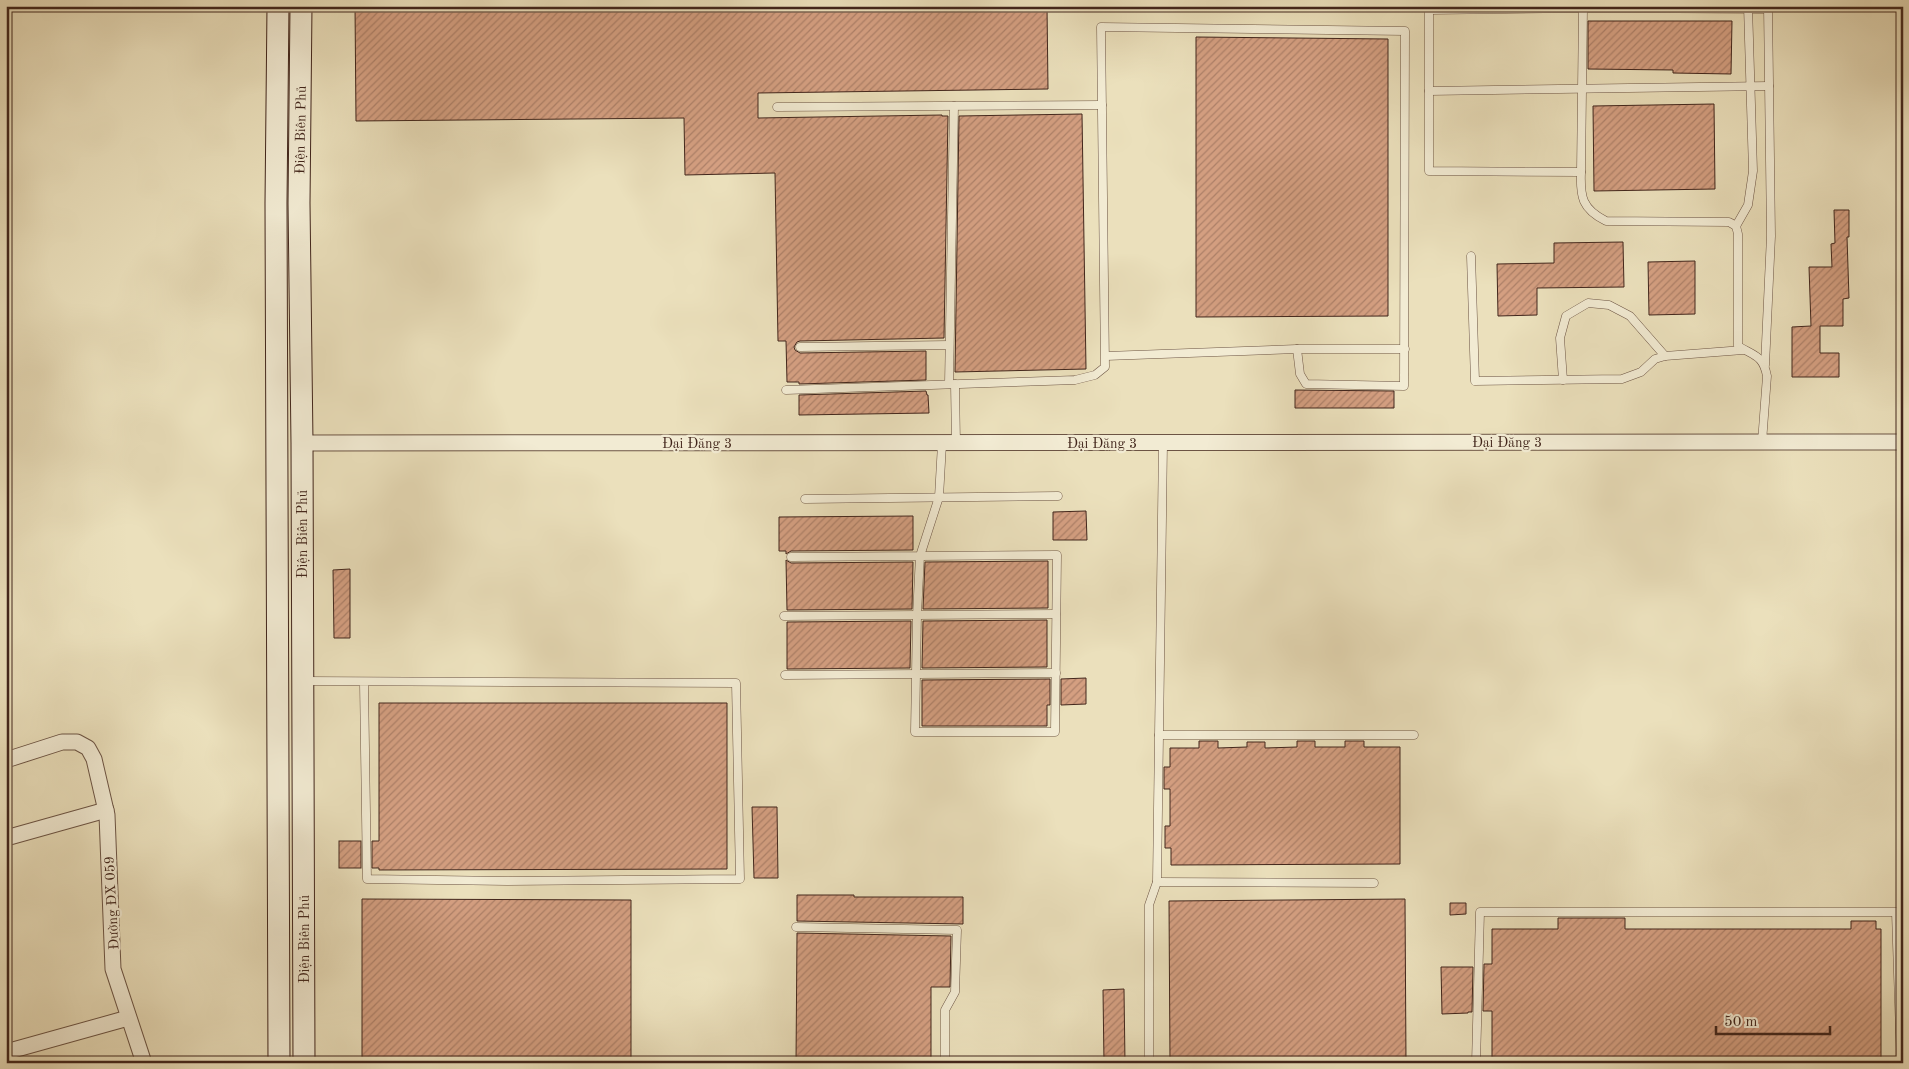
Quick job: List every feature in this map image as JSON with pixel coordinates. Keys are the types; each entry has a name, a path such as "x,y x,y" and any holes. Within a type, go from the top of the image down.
{"main road":[{"name":"Điện Biên Phủ","path":"278,6 276,146 279,1063"},
{"name":"Điện Biên Phủ","path":"301,6 299,213 302,443 304,1063"}],"street":[{"name":"Đại Đăng 3","path":"302,443 1903,442"},
{"name":"Đường ĐX 059","path":"6,760 62,742 76,742 88,748 94,759 106,810 114,970 144,1063"},
{"path":"6,838 106,810"},
{"path":"6,1052 128,1018"}],"lane":[{"path":"1748,7 1752,171 1748,205 1736,226 1738,234 1736,336 1738,346 1759,357 1765,365"},
{"path":"1580,172 1429,172 1430,8 1768,8 1771,236 1765,365 1767,376 1762,442"},
{"path":"1583,8 1580,186 1585,203 1592,214 1606,221 1729,222 1736,226"},
{"path":"786,390 1075,380 1095,375 1106,367 1101,27 1405,31 1404,386 1306,384 1300,374 1298,349"},
{"path":"1429,91 1750,88 1770,86"},
{"path":"777,107 1102,104"},
{"path":"791,557 920,556 1057,555 1055,732 915,732 920,556 939,497 949,444 952,384 949,345 954,106"},
{"path":"1471,256 1475,381 1622,379 1640,372 1655,359 1665,356 1744,350"},
{"path":"1563,380 1560,338 1566,316 1588,303 1609,305 1630,316 1665,356"},
{"path":"800,348 949,345"},
{"path":"1106,356 1298,349 1404,349"},
{"path":"1149,1063 1149,905 1157,882 1163,443"},
{"path":"805,499 1058,496"},
{"path":"784,616 1056,614"},
{"path":"786,675 1056,673"},
{"path":"303,681 736,683 740,879 367,879 364,682"},
{"path":"1159,735 1414,735"},
{"path":"1157,882 1374,883"},
{"path":"1476,1063 1480,912 1896,912 1900,1063"},
{"path":"796,927 957,930 955,992 945,1010 944,1063"}],"building":[{"path":"355,6 757,6 757,11 1047,7 1048,89 758,93 758,118 948,116 944,338 800,341 794,347 800,353 926,351 926,380 799,384 799,382 787,382 786,341 778,341 775,173 685,175 684,118 356,121"},
{"path":"1588,21 1732,21 1731,74 1673,73 1673,70 1588,69"},
{"path":"1196,37 1388,39 1388,316 1196,317"},
{"path":"1714,104 1715,189 1594,191 1593,106"},
{"path":"1082,114 1086,369 955,372 959,116"},
{"path":"1834,210 1849,210 1849,237 1847,237 1849,298 1843,299 1843,326 1820,326 1820,353 1839,353 1839,377 1792,377 1792,327 1811,326 1809,267 1832,267 1831,244 1835,243"},
{"path":"1623,242 1624,287 1537,288 1537,315 1498,316 1497,264 1554,263 1554,243"},
{"path":"1695,261 1695,314 1649,315 1648,262"},
{"path":"1295,390 1394,391 1394,408 1295,408"},
{"path":"926,391 929,413 799,415 799,395"},
{"path":"1086,511 1087,540 1053,540 1053,512"},
{"path":"913,516 913,550 791,551 786,554 786,551 779,551 779,517"},
{"path":"786,560 791,563 913,562 912,609 787,610"},
{"path":"1048,561 1048,608 923,609 925,562"},
{"path":"350,569 350,638 334,638 333,570"},
{"path":"1047,620 1047,667 922,668 923,621"},
{"path":"911,621 910,668 787,669 787,622"},
{"path":"1086,678 1086,704 1061,705 1061,679"},
{"path":"1050,679 1050,705 1047,705 1047,726 922,726 922,680"},
{"path":"379,703 727,703 727,869 379,870 379,868 372,868 372,841 379,841"},
{"path":"1199,741 1218,741 1218,748 1247,747 1247,742 1265,742 1265,748 1297,747 1297,741 1315,741 1315,747 1345,747 1345,741 1364,741 1364,747 1400,747 1400,864 1171,865 1171,848 1165,848 1165,826 1170,826 1170,789 1164,789 1164,767 1170,767 1170,748 1199,748"},
{"path":"752,807 777,807 778,878 754,878"},
{"path":"339,841 361,841 361,868 339,868"},
{"path":"797,895 963,897 963,924 797,921"},
{"path":"362,899 631,900 631,1063 362,1063"},
{"path":"1405,899 1406,1063 1170,1063 1169,901"},
{"path":"1450,903 1466,903 1466,914 1450,915"},
{"path":"1558,918 1625,918 1625,929 1851,929 1851,921 1876,921 1876,929 1881,929 1881,1063 1492,1063 1492,1011 1483,1011 1484,964 1492,964 1492,929 1558,929"},
{"path":"797,933 951,936 950,987 931,987 931,1063 796,1063"},
{"path":"1441,967 1473,967 1472,1012 1442,1014"},
{"path":"1124,989 1125,1063 1104,1063 1103,990"}]}
